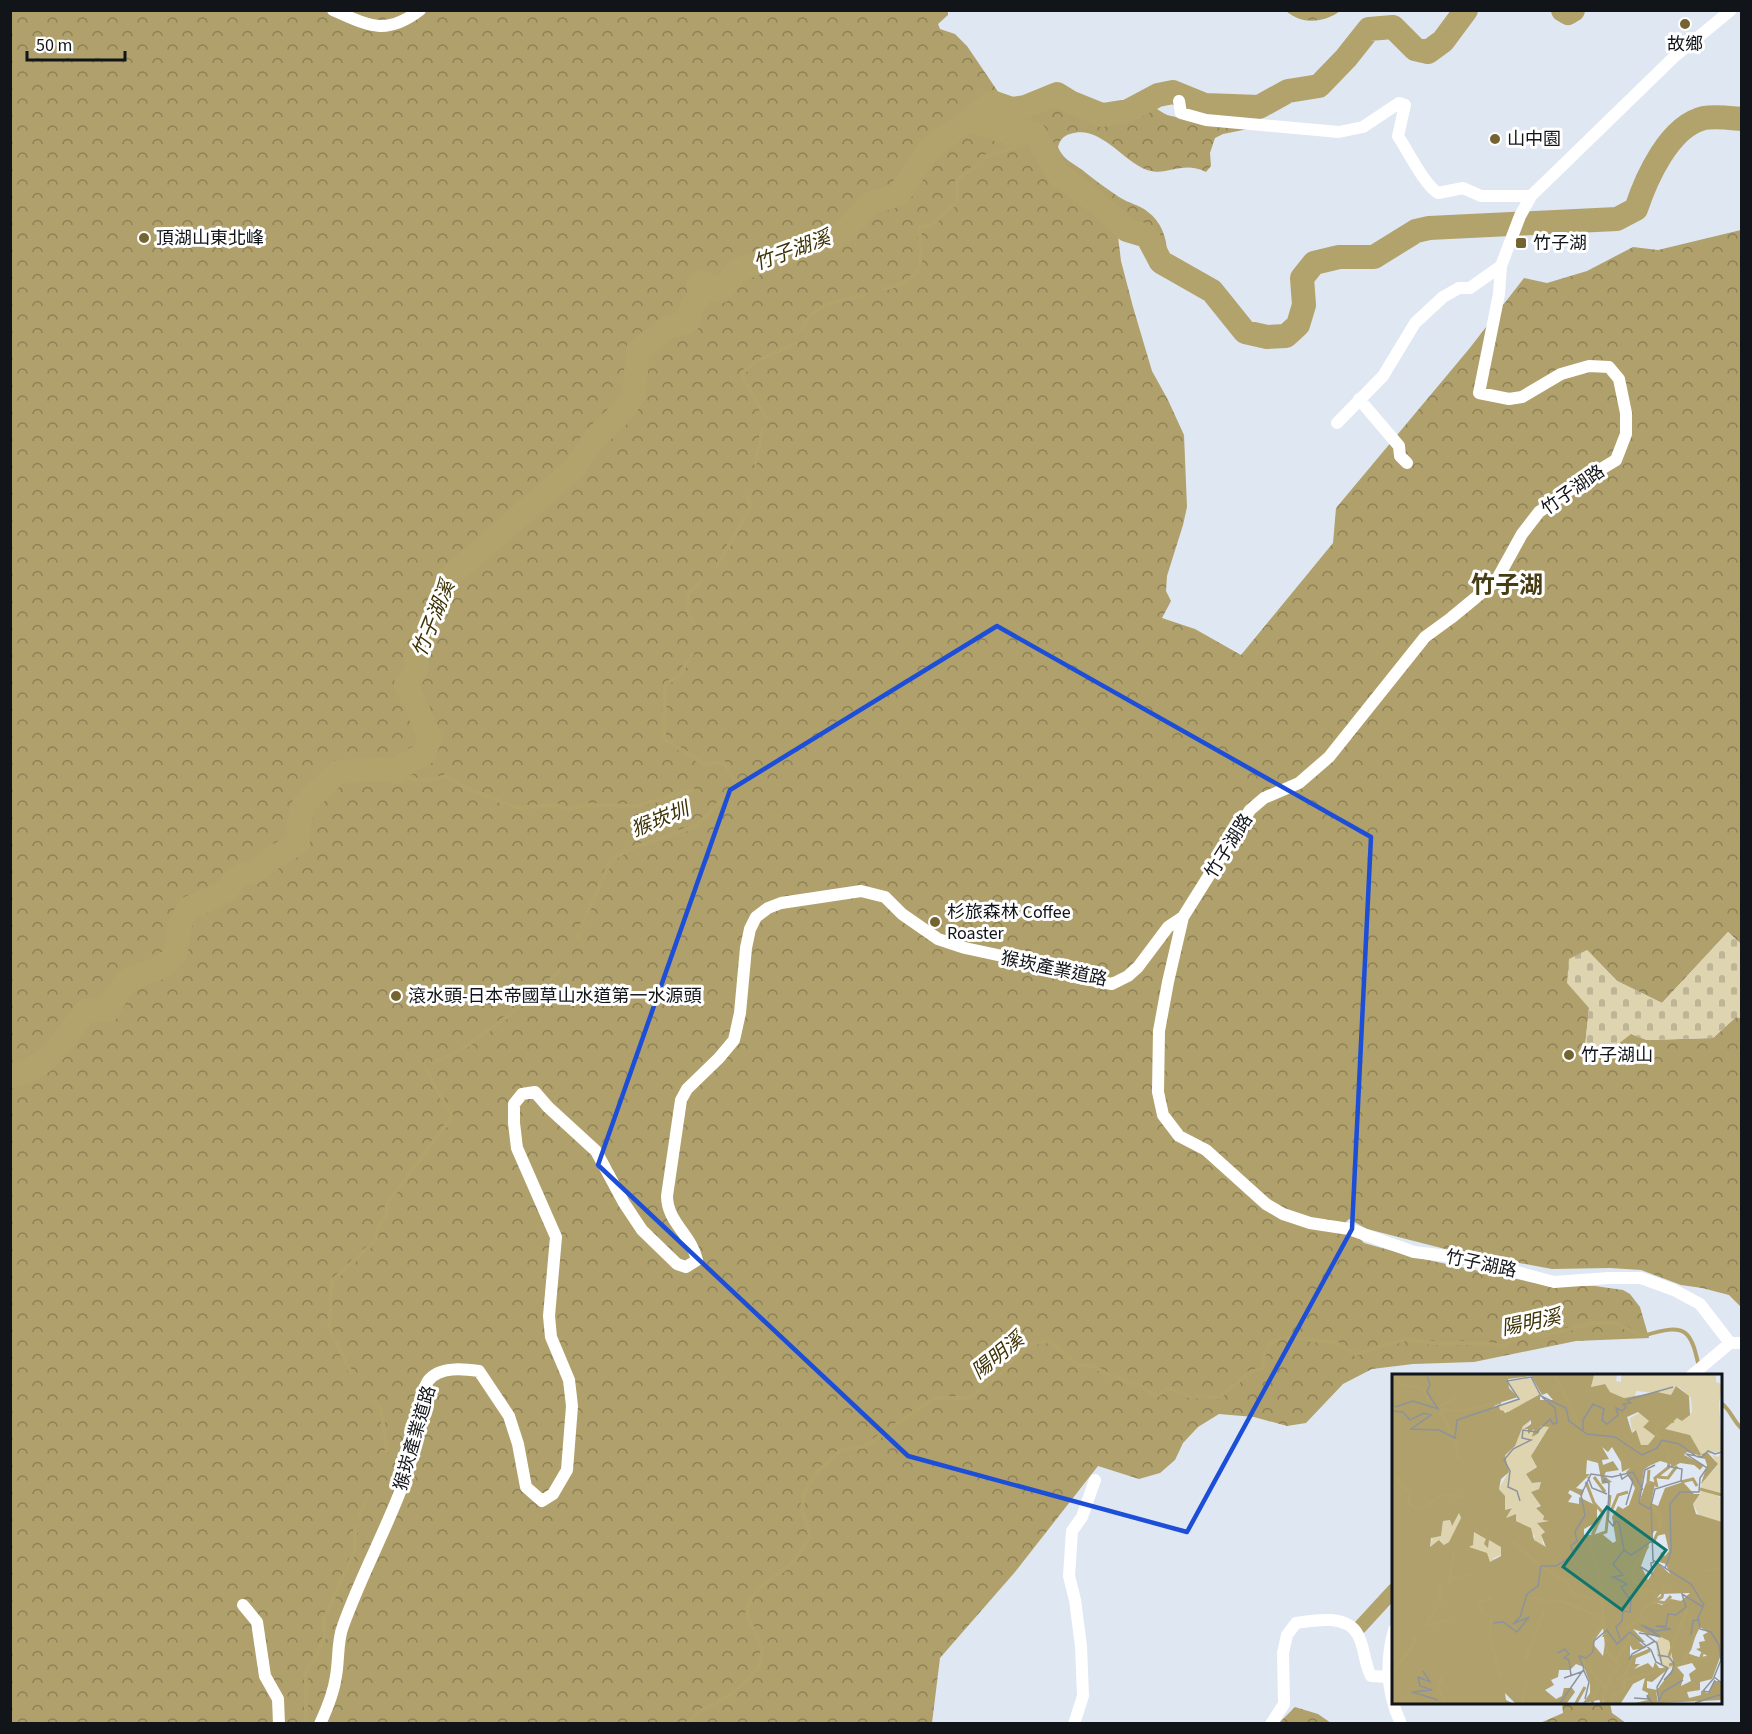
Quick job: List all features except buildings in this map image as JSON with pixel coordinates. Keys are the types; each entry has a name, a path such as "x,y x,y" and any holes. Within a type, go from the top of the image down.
{"street":[{"path":"333,10 359,22 388,27 403,22 420,10"},
{"path":"1179,101 1181,113 1206,120 1339,132 1363,127 1399,103 1405,105 1398,136 1428,186 1438,194 1463,188 1481,196 1531,196 1673,58 1731,10"},
{"name":"竹子湖路","path":"1531,196 1520,216 1501,266 1498,294 1479,393 1509,399 1522,397 1561,374 1589,366 1609,367 1619,379 1626,412 1626,434 1616,460 1539,512 1522,534 1496,581 1425,637 1329,757 1299,783 1264,798 1250,810 1183,917 1159,1031 1158,1092 1163,1115 1179,1136 1206,1150 1266,1204 1283,1214 1310,1223 1349,1229 1414,1252 1464,1258 1554,1282 1641,1278 1674,1290 1700,1304 1736,1343 1712,1358 1693,1374"},
{"path":"1337,423 1383,376 1415,323 1443,297 1459,288 1470,288 1501,266"},
{"path":"1359,399 1399,446 1400,456 1407,463"},
{"name":"猴崁產業道路","path":"320,1724 336,1679 342,1629 374,1549 395,1508 416,1443 424,1392 428,1381 441,1371 466,1369 479,1371 509,1416 518,1444 526,1487 542,1502 553,1494 567,1470 572,1407 569,1380 551,1337 549,1316 556,1237 517,1148 514,1104 522,1094 535,1092 596,1151 624,1203 642,1230 677,1264 686,1267 697,1260 695,1249 667,1209 681,1100 687,1089 734,1040 740,1013 750,929 756,917 768,908 781,903 861,891 885,897 902,914 938,939 1000,957 1039,964 1070,976 1112,984 1133,971 1168,927 1183,917"},
{"path":"1074,1724 1083,1696 1081,1646 1075,1600 1069,1576 1072,1531 1082,1518 1095,1480"},
{"path":"243,1605 257,1622 265,1676 278,1699 279,1724"},
{"path":"1271,1724 1284,1704 1283,1653 1287,1635 1296,1623 1318,1619 1348,1625 1358,1634 1365,1665 1371,1676 1388,1677"},
{"path":"1392,1636 1388,1677 1392,1700"},
{"path":"1393,1704 1401,1724"}],"highlighted area":[{"path":"997,626 1371,837 1352,1229 1187,1532 908,1456 598,1165 730,790"}],"green space":[{"path":"11,11 948,11 948,15 938,24 940,29 955,34 967,46 1005,102 1011,107 1051,87 1070,91 1104,109 1144,98 1164,113 1181,118 1234,110 1255,112 1261,119 1248,129 1215,138 1210,153 1211,166 1206,172 1189,168 1162,172 1147,170 1101,139 1081,132 1065,136 1058,147 1068,160 1123,199 1148,212 1163,231 1167,256 1164,271 1159,273 1150,267 1144,251 1126,233 1122,232 1118,236 1121,261 1152,371 1184,435 1187,507 1167,576 1166,591 1171,601 1162,618 1195,629 1241,655 1333,543 1336,508 1469,349 1524,278 1547,283 1587,271 1633,247 1658,250 1741,230 1741,944 1728,932 1662,1003 1617,981 1587,950 1589,1008 1585,1047 1631,1034 1647,1040 1713,1038 1736,1017 1741,1018 1741,1307 1729,1295 1681,1285 1641,1270 1552,1269 1449,1250 1367,1229 1349,1219 1345,1223 1364,1243 1414,1257 1549,1286 1595,1286 1623,1290 1630,1294 1640,1307 1649,1338 1576,1341 1474,1362 1413,1364 1372,1369 1343,1384 1306,1423 1287,1426 1254,1417 1219,1414 1198,1427 1183,1443 1175,1460 1160,1473 1139,1479 1098,1466 1015,1572 940,1658 932,1723 11,1724"},
{"path":"1286,11 1340,11 1327,18 1313,21 1299,19"},
{"path":"1728,932 1741,944 1741,1018 1736,1017 1713,1038 1647,1040 1631,1034 1603,1056 1585,1047 1589,1008 1567,983 1569,959 1587,950 1617,981 1662,1003"},
{"path":"1562,1704 1610,1704 1612,1713 1626,1723 1540,1723 1563,1713"},
{"path":"1295,1707 1318,1714 1331,1723 1279,1723"}],"waterway":[{"path":"968,121 992,102 1012,109 1025,107 1057,94 1102,115 1128,111 1158,95 1173,92 1205,105 1259,107 1288,91 1319,86 1346,58 1369,29 1393,27 1415,49 1428,52 1443,41 1466,10"},
{"path":"1563,10 1568,13 1573,10"},
{"name":"竹子湖溪","path":"10,1076 23,1073 45,1060 62,1043 85,1011 108,1010 129,979 159,968 171,960 176,952 180,923 189,908 227,891 233,881 243,874 253,873 298,843 299,822 304,804 338,772 379,769 397,772 401,767 425,753 430,737 406,684 416,671 416,657 450,576 574,469 594,439 623,411 634,394 638,350 669,327 688,322 692,306 700,296 698,285 702,282 721,291 736,271 816,242 833,239 844,233 869,204 899,194 929,149 968,121 1010,134 1024,131 1035,134 1058,174 1097,203 1127,230 1147,236 1161,262 1212,291 1245,332 1267,337 1286,336 1298,325 1304,305 1302,278 1314,263 1339,257 1374,257 1416,231 1429,228 1617,219 1636,209 1653,169 1680,131 1704,118 1742,119"},
{"name":"猴崁圳","path":"984,157 1037,140"},
{"name":"猴崁圳","path":"884,289 898,285 914,275 918,268 921,251 919,227 930,226 957,202 957,180 976,166"},
{"name":"猴崁圳","path":"802,329 813,313 821,308 837,301 865,295"},
{"name":"猴崁圳","path":"766,418 742,373 755,362 796,343"},
{"name":"猴崁圳","path":"755,463 763,429"},
{"name":"猴崁圳","path":"716,568 751,506 747,496"},
{"name":"猴崁圳","path":"694,624 687,608 689,592 702,580"},
{"name":"猴崁圳","path":"581,927 611,860 630,849 696,826 737,785 724,763 704,764 664,739 665,685 680,674 692,654"},
{"path":"397,772 403,776 421,780 446,776 466,788 518,808 555,805 567,809 586,805 636,806 693,790"},
{"name":"猴崁圳","path":"433,1063 462,1049 504,1019 559,970"},
{"name":"猴崁圳","path":"351,1373 329,1328 332,1281 375,1241 378,1227 386,1216 387,1203 452,1117 425,1067"},
{"name":"陽明溪","path":"687,1724 701,1711 736,1690 758,1667 762,1658 762,1650 749,1621 748,1607 755,1593 796,1559 810,1535 802,1510 804,1493 816,1473 841,1450 866,1446 934,1398 970,1398 1034,1343 1050,1341 1078,1366 1091,1365 1109,1375 1139,1385 1156,1396 1169,1388 1189,1396 1219,1397 1249,1373 1263,1368 1263,1356 1272,1342 1282,1337 1334,1342 1355,1354 1406,1339 1431,1343 1483,1343 1502,1346 1528,1335 1546,1335 1593,1323 1615,1323 1643,1336 1670,1330 1686,1333 1691,1340 1700,1374"},
{"name":"猴崁圳","path":"375,1402 381,1409 387,1450 385,1453"},
{"name":"陽明溪","path":"1722,1404 1742,1429"},
{"name":"猴崁圳","path":"359,1515 369,1495"},
{"path":"306,1724 306,1671 315,1659 325,1636 324,1619 355,1550 355,1527"},
{"path":"1360,1627 1392,1592"}],"place":[{"name":"故鄉","path":"1685,24"},
{"name":"山中園","path":"1495,139"},
{"name":"頂湖山東北峰","path":"144,238"},
{"name":"竹子湖","path":"1521,243"},
{"name":"杉旅森林 Coffee Roaster","path":"935,922"},
{"name":"滾水頭-日本帝國草山水道第一水源頭","path":"396,996"},
{"name":"竹子湖山","path":"1569,1055"}],"district":[{"name":"竹子湖","path":"1507,585"}]}
